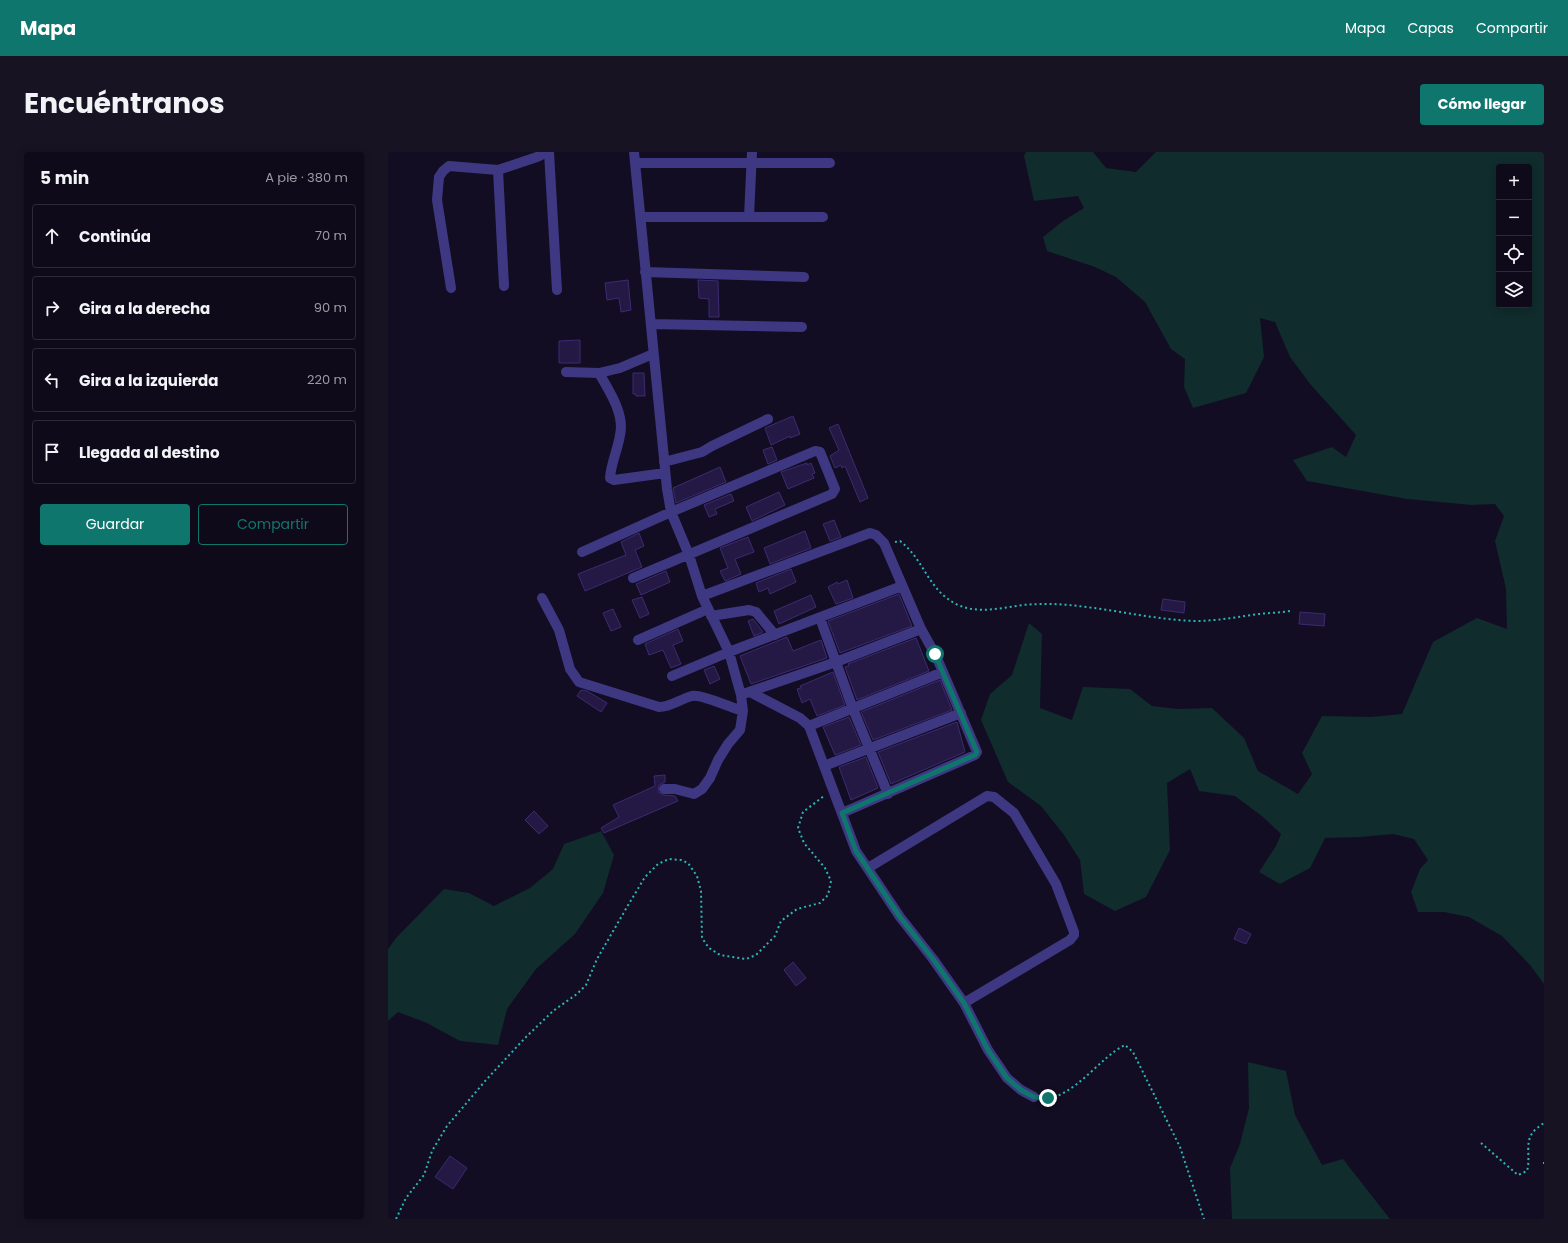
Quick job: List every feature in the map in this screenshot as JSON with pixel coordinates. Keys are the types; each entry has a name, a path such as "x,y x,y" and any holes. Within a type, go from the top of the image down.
{"street":[{"path":"450,288 437,200 439,177 443,171 449,166 498,170 548,152 557,290"},
{"path":"634,152 666,489 671,512 689,555 702,596 729,652 745,693 740,730 728,744 718,760 710,778 702,789 694,794 675,789 664,789"},
{"path":"749,217 752,152"},
{"path":"635,163 830,163"},
{"path":"498,170 504,286"},
{"path":"641,217 823,217"},
{"path":"645,272 804,277"},
{"path":"651,324 802,326"},
{"path":"566,372 599,373 620,368 653,354"},
{"path":"599,373 620,415 621,433 610,478 614,480 665,473"},
{"path":"664,462 702,452 768,419"},
{"path":"582,552 671,512 815,451 820,452 835,489 832,494 632,578"},
{"path":"702,596 870,532 884,543 921,629 944,672 977,752 975,755 842,813"},
{"path":"672,676 729,652 902,586"},
{"path":"542,598 559,630 570,669 579,682 659,708 667,707 680,700 694,696 743,711"},
{"path":"638,640 710,613 749,610 756,612 775,635"},
{"path":"820,618 888,794"},
{"path":"745,693 836,662 921,629"},
{"path":"809,726 944,672"},
{"path":"745,693 800,718 809,726 856,851 900,917 933,959 964,1003 988,1050 1007,1078 1021,1090 1034,1097"},
{"path":"824,766 961,713"},
{"path":"868,868 987,796 994,797 1014,813 1056,884 1074,935 1070,940 964,1003"}],"path":[{"path":"884,543 900,541 909,548 938,592 948,600 973,610 991,610 1024,605 1053,604 1109,610 1139,616 1216,621 1252,615 1290,612"},
{"path":"396,1219 406,1198 424,1175 432,1151 447,1126 524,1038 553,1011 577,994 586,985 597,959 627,906 645,877 658,864 669,859 681,860 688,863 697,876 702,890 702,938 709,948 720,955 746,959 756,955 774,936 782,921 797,909 820,903 828,895 831,881 825,868 804,843 798,828 803,812 833,789"},
{"path":"1034,1097 1048,1098 1062,1093 1085,1078 1117,1049 1125,1045 1133,1052 1180,1147 1204,1219"},
{"path":"1481,1142 1518,1175 1527,1171 1530,1164 1529,1140 1533,1131 1544,1123"}],"green space":[{"path":"1026,152 1093,152 1106,168 1136,172 1156,152 1544,152 1544,984 1530,965 1502,936 1469,917 1444,912 1418,912 1411,892 1420,869 1428,860 1414,839 1393,834 1325,838 1310,868 1280,884 1259,872 1276,846 1281,834 1263,817 1235,796 1199,791 1190,769 1167,783 1170,850 1146,897 1115,911 1084,894 1080,860 1064,835 1041,806 1008,782 981,720 990,694 1012,675 1029,623 1042,634 1040,708 1072,720 1083,687 1130,689 1152,706 1177,709 1212,708 1244,738 1258,771 1298,794 1312,774 1302,753 1322,716 1371,717 1402,714 1433,642 1477,618 1507,629 1506,589 1495,541 1504,516 1495,504 1472,505 1407,499 1307,481 1293,460 1332,447 1346,457 1356,435 1311,385 1290,357 1275,322 1260,318 1264,357 1246,393 1193,408 1184,387 1185,359 1171,349 1145,302 1116,277 1095,267 1047,251 1043,237 1063,221 1084,208 1078,196 1034,201 1024,156"},
{"path":"601,831 614,855 603,893 575,934 536,969 507,1009 498,1045 460,1041 427,1023 398,1012 388,1021 388,949 396,938 444,889 469,893 494,906 530,888 553,869 564,844"},
{"path":"1248,1062 1286,1071 1295,1115 1322,1165 1343,1159 1390,1219 1232,1219 1230,1168 1240,1144 1249,1108"}],"building":[{"path":"628,280 631,310 621,312 619,298 607,300 605,283"},
{"path":"698,280 718,281 719,317 709,317 709,299 699,298"},
{"path":"580,340 580,363 559,363 559,341"},
{"path":"633,373 644,373 645,396 636,396 636,394 633,394"},
{"path":"793,416 800,434 790,438 790,436 771,445 765,428"},
{"path":"838,424 868,498 860,502 845,466 842,468 841,465 835,468 830,456 839,450 829,428"},
{"path":"772,447 777,460 768,464 763,450"},
{"path":"807,463 807,465 811,463 815,473 812,474 814,478 788,489 781,472"},
{"path":"720,467 726,482 676,503 673,488"},
{"path":"779,492 785,505 752,521 746,507"},
{"path":"731,494 734,501 715,509 717,514 709,517 704,505"},
{"path":"834,520 841,537 830,541 823,524"},
{"path":"805,531 811,548 770,564 764,548"},
{"path":"639,533 644,546 635,550 642,567 585,591 578,574 626,555 621,542"},
{"path":"748,537 754,552 735,559 741,574 725,581 720,571 728,568 720,548"},
{"path":"791,569 796,582 770,594 768,588 759,592 756,583"},
{"path":"666,571 670,582 641,595 636,584"},
{"path":"847,580 853,598 836,604 828,587 837,582 838,584"},
{"path":"899,594 912,626 840,653 828,621"},
{"path":"811,595 816,607 779,624 774,611"},
{"path":"642,597 649,614 640,618 632,600"},
{"path":"1163,599 1185,602 1184,613 1161,610"},
{"path":"613,609 621,627 611,631 603,613"},
{"path":"1300,612 1325,614 1324,626 1299,624"},
{"path":"753,619 763,632 754,636 748,621"},
{"path":"678,629 683,641 673,645 681,664 671,668 663,650 649,655 645,644"},
{"path":"787,637 793,651 821,640 827,658 751,684 740,656"},
{"path":"916,638 929,671 857,700 845,667 849,666 848,664"},
{"path":"714,666 720,679 710,684 704,670"},
{"path":"833,672 845,705 817,716 810,699 802,703 797,689 801,688 800,686"},
{"path":"940,680 952,710 873,740 861,712"},
{"path":"581,690 587,691 607,703 601,712 577,696"},
{"path":"849,717 861,745 835,755 823,727"},
{"path":"957,722 965,752 891,784 878,752"},
{"path":"866,757 878,788 851,800 839,767"},
{"path":"665,775 665,782 659,785 658,792 664,795 675,796 678,801 604,833 601,828 619,817 613,805 655,786 654,776"},
{"path":"534,811 548,826 539,834 525,820"},
{"path":"1239,928 1251,934 1246,944 1234,939"},
{"path":"793,962 806,978 796,986 784,970"},
{"path":"450,1156 467,1168 453,1189 435,1177"}],"route":[{"path":"935,654 977,752 975,755 842,813 856,851 900,917 933,959 964,1003 988,1050 1007,1078 1021,1090 1034,1097 1048,1098"}]}
